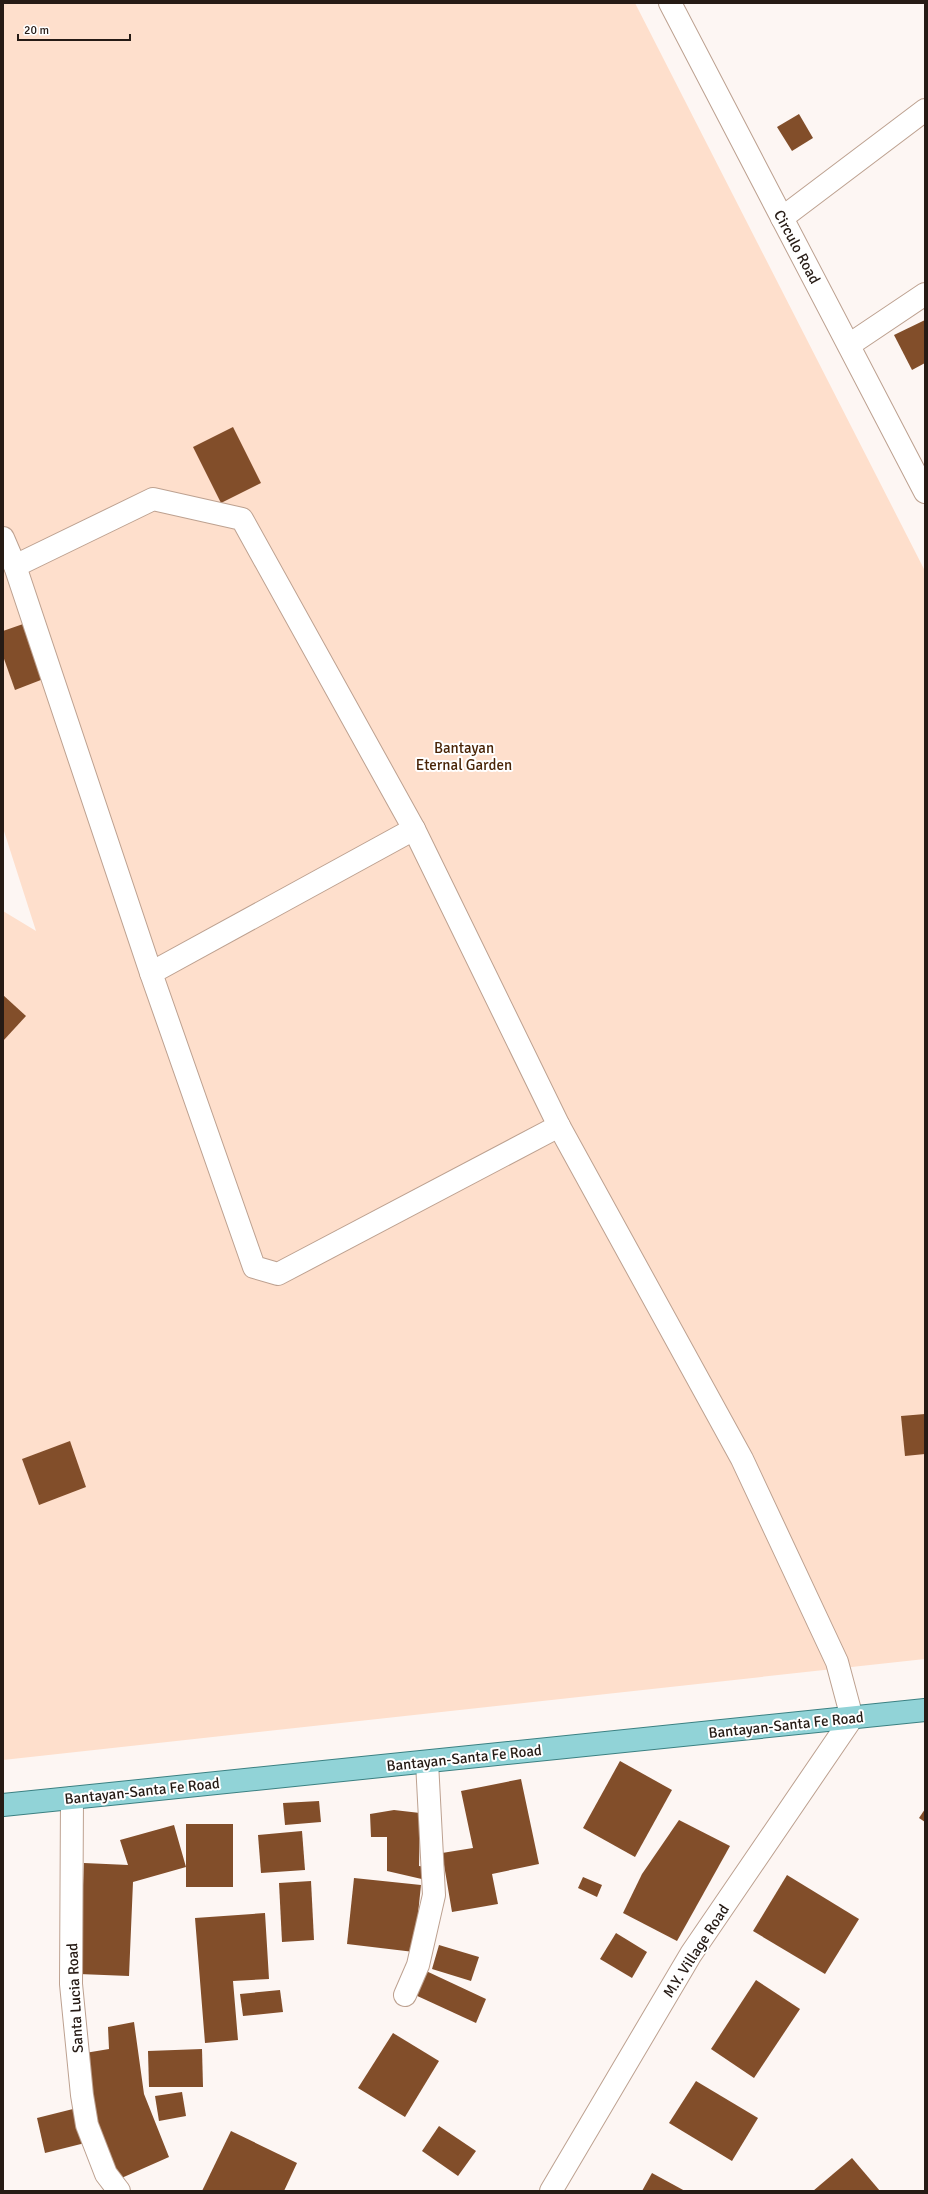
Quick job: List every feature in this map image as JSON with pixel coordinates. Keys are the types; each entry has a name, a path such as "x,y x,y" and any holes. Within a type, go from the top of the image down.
{"main road":[{"name":"Bantayan-Santa Fe Road","path":"3,1805 925,1710"}],"street":[{"name":"Circulo Road","path":"670,3 925,492"},
{"path":"782,218 925,110"},
{"path":"849,345 925,294"},
{"path":"15,566 153,499 242,519 414,829 559,1126 742,1459 837,1662 852,1718"},
{"path":"3,538 15,566 151,973 254,1267 278,1274 559,1126"},
{"path":"151,973 414,829"},
{"name":"M.Y. Village Road","path":"551,2191 691,1954 852,1718"},
{"path":"405,1995 418,1965 434,1895 427,1762"},
{"name":"Santa Lucia Road","path":"72,1798 71,1984 82,2095 87,2125 106,2174 119,2191"}],"green space":[{"name":"Bantayan Eternal Garden","path":"3,3 635,3 925,571 925,1659 3,1760 3,911 36,931 3,828"}],"building":[{"path":"799,114 813,138 792,151 777,127"},
{"path":"925,320 925,363 912,370 894,335"},
{"path":"233,427 261,483 221,503 193,447"},
{"path":"26,623 46,678 15,690 3,656 3,631"},
{"path":"3,995 26,1016 3,1041"},
{"path":"925,1414 925,1454 905,1456 901,1416"},
{"path":"70,1441 86,1487 39,1505 22,1459"},
{"path":"620,1761 672,1790 635,1857 583,1828"},
{"path":"521,1779 539,1864 492,1874 498,1904 452,1912 442,1853 473,1848 461,1791"},
{"path":"319,1801 321,1822 285,1825 283,1803"},
{"path":"925,1809 925,1822 919,1818"},
{"path":"394,1810 420,1813 419,1866 427,1867 426,1880 387,1871 387,1837 371,1837 370,1814"},
{"path":"679,1820 730,1846 677,1941 623,1913 642,1874"},
{"path":"186,1824 233,1824 233,1887 186,1887"},
{"path":"174,1825 186,1867 133,1882 129,1976 79,1974 84,1863 128,1865 120,1840"},
{"path":"302,1831 305,1870 261,1873 258,1835"},
{"path":"787,1875 859,1919 825,1974 753,1931"},
{"path":"583,1877 602,1885 597,1897 578,1888"},
{"path":"354,1878 421,1885 414,1952 347,1944"},
{"path":"311,1881 314,1940 282,1942 279,1883"},
{"path":"265,1913 269,1979 233,1981 238,2040 205,2043 195,1918"},
{"path":"616,1933 647,1952 632,1978 600,1959"},
{"path":"439,1945 479,1957 471,1981 432,1969"},
{"path":"424,1970 486,1999 476,2023 413,1994"},
{"path":"756,1980 800,2009 754,2078 711,2049"},
{"path":"280,1990 283,2012 243,2016 240,1994"},
{"path":"134,2022 144,2094 169,2157 117,2180 90,2109 85,2053 109,2049 108,2027"},
{"path":"393,2033 439,2061 405,2117 358,2088"},
{"path":"202,2049 203,2087 149,2087 148,2051"},
{"path":"696,2081 758,2118 732,2161 669,2123"},
{"path":"182,2092 186,2116 159,2121 155,2096"},
{"path":"77,2108 85,2143 45,2153 37,2118"},
{"path":"439,2126 476,2151 458,2176 422,2151"},
{"path":"231,2131 297,2163 284,2191 202,2191"},
{"path":"852,2158 880,2191 813,2191"},
{"path":"652,2173 685,2191 642,2191"}]}
